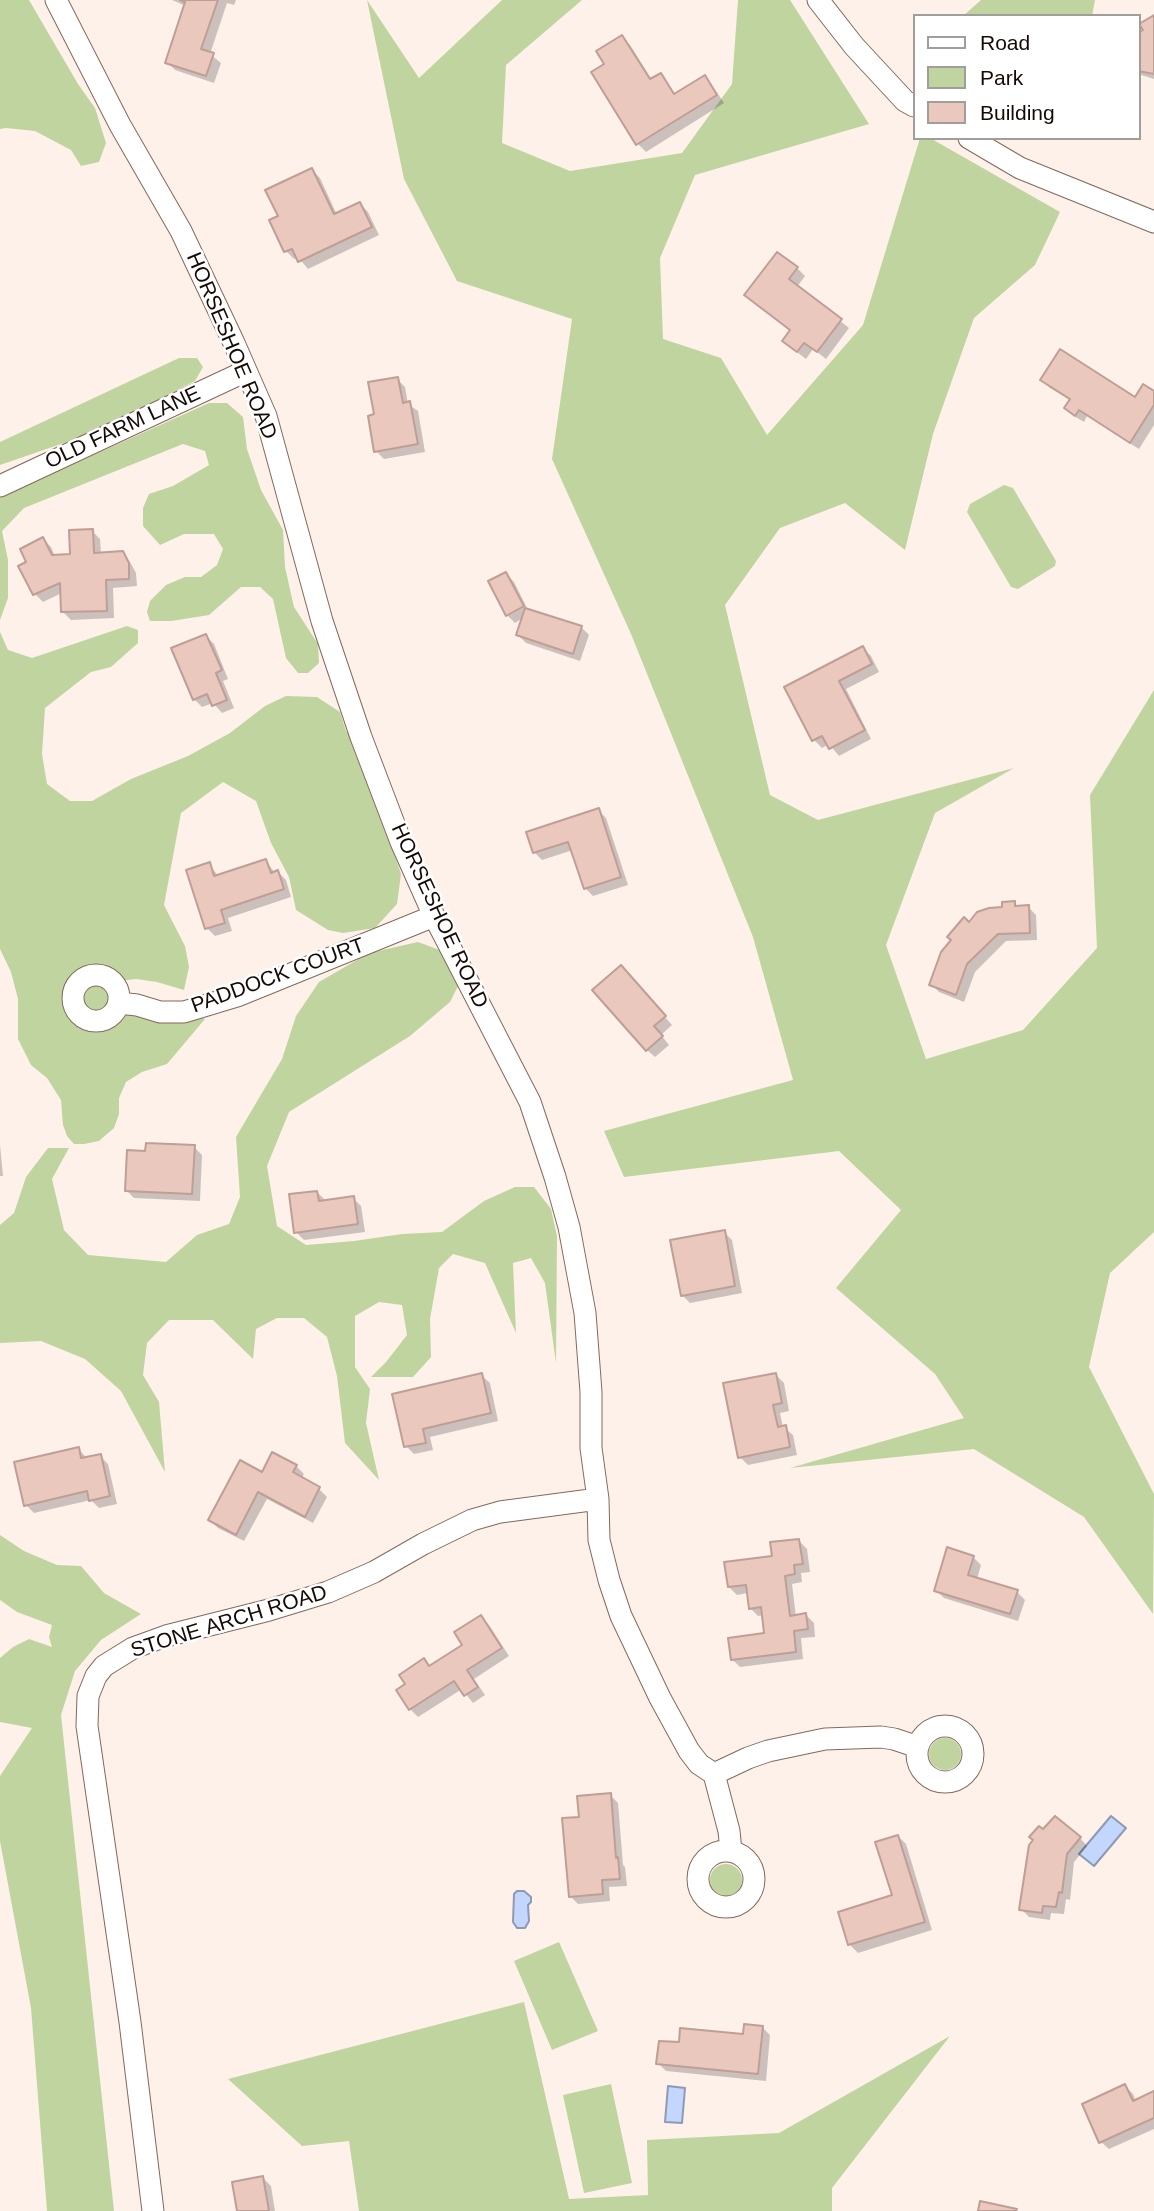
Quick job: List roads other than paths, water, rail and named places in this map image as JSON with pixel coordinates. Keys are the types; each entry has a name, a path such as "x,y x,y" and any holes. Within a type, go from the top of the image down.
{"street":[{"name":"HORSESHOE ROAD","path":"56,0 120,125 181,231 266,416 322,621 360,737 401,842 434,916 530,1102 569,1227 585,1313 591,1392 591,1448 598,1499 599,1540 609,1580 621,1616 660,1698 699,1764 714,1774"},
{"path":"818,0 854,46 912,106"},
{"path":"972,140 1020,168 1154,222"},
{"name":"OLD FARM LANE","path":"0,486 246,371"},
{"name":"PADDOCK COURT","path":"118,1003 160,1012 184,1012 237,996 434,916"},
{"name":"STONE ARCH ROAD","path":"153,2211 130,2022 87,1726 88,1696 96,1676 104,1666 133,1648 166,1636 328,1592 374,1572 472,1520 500,1512 598,1499"},
{"path":"731,1851 729,1831 714,1774 768,1751 825,1740 881,1737 894,1738 918,1747"}],"water":[{"path":"1111,1816 1126,1828 1094,1866 1079,1854"},
{"path":"524,1891 531,1897 528,1905 529,1921 525,1928 517,1928 513,1922 514,1894"},
{"path":"668,2086 685,2088 682,2123 665,2122"}]}
